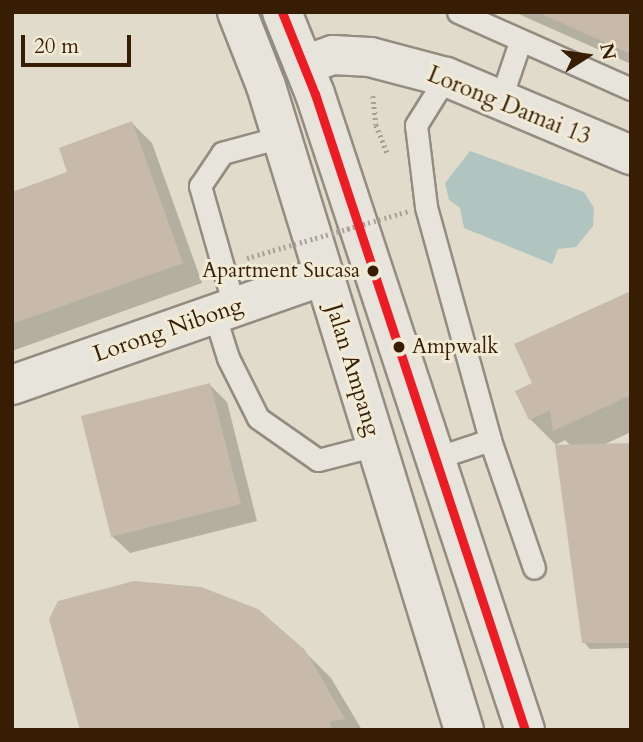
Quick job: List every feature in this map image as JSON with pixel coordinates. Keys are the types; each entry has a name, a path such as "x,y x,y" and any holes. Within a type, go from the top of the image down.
{"main road":[{"name":"Jalan Ampang","path":"237,12 281,137 464,730"},
{"path":"282,12 304,65 525,730"},
{"name":"Lorong Damai 13","path":"304,65 333,55 370,57 446,77 631,155"},
{"name":"Lorong Nibong","path":"12,385 324,276"}],"lane":[{"path":"458,12 520,42 631,89"},
{"path":"501,98 520,42"},
{"path":"446,77 416,125 426,206 490,440 534,568"},
{"path":"281,137 222,153 200,186 224,310 228,358 258,418 318,460 376,445"},
{"path":"436,458 490,440"}],"path":[{"path":"247,258 409,211"}],"water":[{"path":"470,151 584,192 594,208 593,226 576,247 558,249 552,264 464,228 460,208 449,200 445,183"}],"building":[{"path":"537,12 631,12 631,54"},
{"path":"132,121 183,263 12,324 12,192 67,172 59,148"},
{"path":"631,291 631,395 553,431 550,410 529,420 515,391 532,383 514,344"},
{"path":"210,383 241,504 111,537 81,416"},
{"path":"631,443 631,643 582,643 555,445"},
{"path":"134,581 201,587 258,609 305,650 345,719 330,722 332,730 80,730 49,619 58,601"}],"transit line":[{"path":"282,12 315,94 525,730"}],"place":[{"name":"Apartment Sucasa","path":"373,271"},
{"name":"Ampwalk","path":"399,347"}]}
